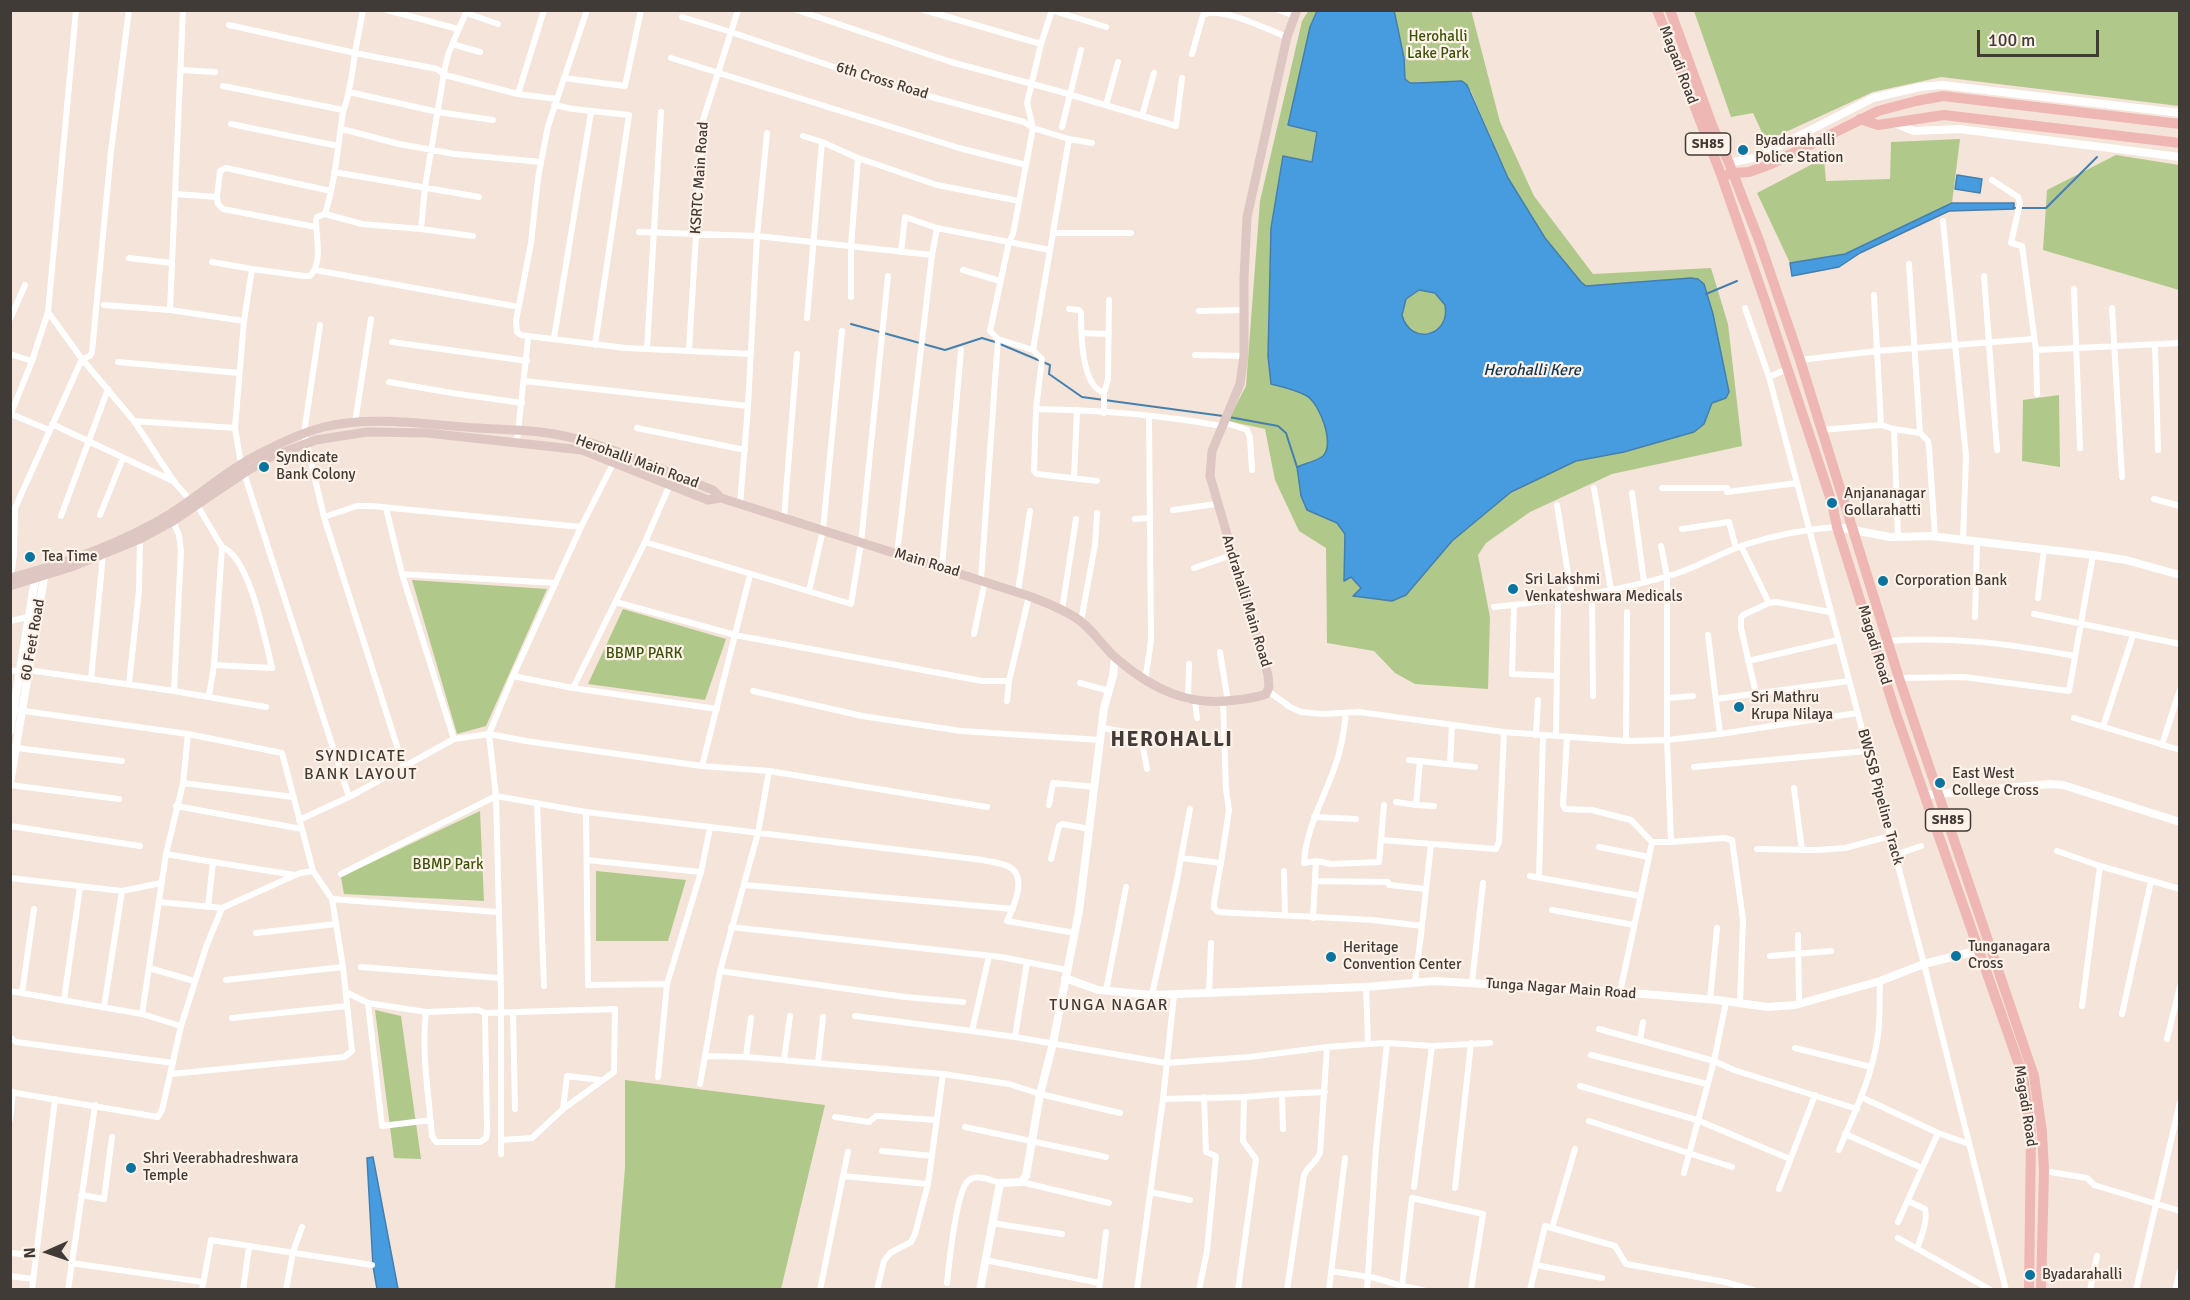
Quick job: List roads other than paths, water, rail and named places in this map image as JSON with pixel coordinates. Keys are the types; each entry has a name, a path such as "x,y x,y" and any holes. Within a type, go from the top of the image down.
{"main road":[{"name":"Magadi Road","path":"1657,10 1707,127 1731,168 1800,360 1887,641 1939,792 2023,1076 2031,1133 2029,1290"},
{"name":"Magadi Road","path":"1670,10 1722,177 1759,281 1832,503 1885,682 1925,795 2037,1088 2044,1171 2041,1290"},
{"name":"Andrahalli Main Road","path":"1268,691 1268,675 1216,504 1209,468 1212,451 1240,384 1244,356 1245,231 1249,200 1287,37 1296,13"},
{"path":"1722,177 1731,168 1749,172 1771,164 1878,111 1943,96 2180,124"},
{"path":"1860,119 1878,125 1944,115 2180,143"},
{"name":"Herohalli Main Road","path":"11,578 40,573 103,555 140,539 173,521 193,503 243,468 325,427 355,423 407,423 518,431 573,438 672,480 713,490 721,498"},
{"name":"Herohalli Main Road","path":"306,438 380,431 427,433 517,441 617,457"},
{"name":"Main Road","path":"721,498 1029,596 1081,621 1115,658"},
{"name":"Herohalli Main Road","path":"11,586 129,536 193,503"},
{"path":"1115,658 1158,689 1192,700 1225,702 1258,697 1268,691"}],"street":[{"path":"76,10 48,312 11,415 88,441 175,483"},
{"path":"11,586 15,508 82,359 90,356 92,352 111,151 129,10"},
{"path":"170,310 183,10"},
{"path":"325,214 363,10"},
{"path":"387,10 458,29"},
{"path":"518,94 544,10"},
{"path":"587,10 556,102 541,162 517,332 521,335 595,345 751,354"},
{"path":"564,78 626,86 641,10"},
{"name":"KSRTC Main Road","path":"689,350 704,120 738,10"},
{"path":"797,10 951,62 1176,126 1182,78"},
{"path":"924,10 1041,44"},
{"path":"1279,10 1296,13"},
{"path":"1097,481 1037,474 1035,471 1036,409 1042,359 1033,350 998,339 990,331 1009,242 1013,234 1033,128 1027,103 1041,44 1052,11 1106,27"},
{"path":"1192,54 1203,15 1211,11 1224,13 1287,37"},
{"path":"421,229 431,149 446,60 452,44 466,12 498,24"},
{"name":"6th Cross Road","path":"682,17 885,84 1024,122 1033,128 1069,139 1092,143"},
{"path":"229,25 437,69 445,75 591,111 629,115 595,345"},
{"path":"452,44 480,52"},
{"path":"1062,127 1081,50"},
{"path":"671,58 959,148 1026,165"},
{"path":"1106,105 1118,62"},
{"path":"181,70 215,72"},
{"path":"1142,116 1154,73"},
{"path":"1731,168 1758,157 1873,98 1920,87 1942,85 2180,113"},
{"path":"222,86 343,110"},
{"path":"349,92 438,112 493,120"},
{"path":"554,338 591,111"},
{"path":"646,348 661,112"},
{"path":"1892,122 1914,131 1959,129 2180,157"},
{"path":"231,124 338,146"},
{"path":"342,129 455,154 541,162"},
{"path":"740,505 767,133"},
{"path":"803,136 937,185 1019,201"},
{"path":"1033,350 1069,139"},
{"path":"807,318 822,142"},
{"path":"851,297 850,246 858,158"},
{"path":"316,227 223,209 218,204 217,197 220,171 226,168 331,191"},
{"path":"334,172 480,197"},
{"path":"1992,180 2018,197 2020,203 2011,243 2022,246 2036,350 2037,394"},
{"path":"176,194 217,197"},
{"path":"212,262 310,276 315,270 318,243 317,217 325,214 362,224 473,236"},
{"path":"901,252 904,217 937,228 1050,250"},
{"path":"1943,221 1966,456 1963,540"},
{"path":"897,554 921,340 937,228"},
{"path":"639,232 758,236 932,255"},
{"path":"1053,233 1131,233"},
{"path":"129,258 172,263"},
{"path":"1909,264 1920,433"},
{"path":"252,269 244,321 235,428 243,468 349,797"},
{"path":"315,270 519,307"},
{"path":"963,270 1000,281"},
{"path":"645,542 851,604 861,543 888,276"},
{"path":"1984,276 1998,450"},
{"path":"10,319 25,285"},
{"path":"2074,289 2078,347 2080,448"},
{"path":"1874,295 1881,425"},
{"path":"1104,413 1104,394 1108,379 1109,300"},
{"path":"104,306 170,310 244,321"},
{"name":"BWSSB Pipeline Track","path":"1745,308 1769,377 1924,964 2006,1290"},
{"path":"2112,308 2122,477"},
{"path":"1069,309 1079,310 1081,313 1087,371 1092,384 1104,394"},
{"path":"1199,311 1244,310"},
{"path":"48,312 82,359 134,421 222,548 214,665 209,696"},
{"path":"355,423 371,319"},
{"path":"320,325 306,438 324,517 404,768"},
{"path":"809,591 824,530 842,331"},
{"path":"1082,333 1109,334"},
{"path":"517,441 528,336"},
{"path":"974,634 983,580 998,339"},
{"path":"1800,360 1877,351 2033,339"},
{"path":"392,342 527,361"},
{"path":"2036,350 2180,344"},
{"path":"2155,345 2158,450"},
{"path":"942,567 961,350"},
{"path":"10,354 32,361"},
{"path":"784,518 797,354"},
{"path":"1195,355 1244,356"},
{"path":"118,362 239,374"},
{"path":"1769,377 1787,369"},
{"path":"524,381 748,406"},
{"path":"389,382 522,403"},
{"path":"61,516 108,389"},
{"path":"1036,409 1077,410 1189,420 1224,420 1247,430 1250,438 1252,470"},
{"path":"1074,478 1077,410"},
{"path":"1145,681 1152,641 1149,417"},
{"path":"134,421 235,428"},
{"path":"1821,430 1881,425 1920,433 1928,441 1929,447 1935,537"},
{"path":"637,428 745,450"},
{"path":"1894,429 1898,537"},
{"path":"501,1155 501,1013 496,796 489,734 580,527 617,457"},
{"path":"100,515 123,458"},
{"path":"573,688 645,542 672,480"},
{"path":"1662,488 1727,488 1727,492 1797,483"},
{"path":"1594,489 1611,590"},
{"path":"1632,493 1644,582"},
{"path":"2154,499 2180,506"},
{"path":"1173,510 1216,504"},
{"path":"1557,505 1572,598"},
{"path":"324,517 357,506 580,527"},
{"path":"386,508 402,574 454,739"},
{"path":"1018,592 1030,511"},
{"path":"1081,621 1095,545 1097,513"},
{"path":"1135,519 1150,518"},
{"path":"1062,610 1076,519"},
{"path":"173,521 179,534 181,551 174,691"},
{"path":"1682,529 1729,522 1738,547 1769,603"},
{"path":"1494,607 1558,601 1611,590 1667,576 1738,547 1809,529 1837,526 1852,531 1898,537 1935,537 2093,555 2126,560 2179,573"},
{"path":"129,684 139,590 140,539"},
{"path":"1975,617 1977,542"},
{"path":"1661,546 1667,576 1667,740 1671,842"},
{"path":"214,665 272,668 252,594 241,564 229,550 222,548"},
{"path":"2038,598 2044,549"},
{"path":"91,679 103,555"},
{"path":"1194,568 1232,555"},
{"path":"1885,682 1899,678 1964,677 2069,691 2093,555"},
{"name":"60 Feet Road","path":"24,670 29,617 40,573"},
{"name":"60 Feet Road","path":"10,731 17,710 40,573"},
{"path":"402,574 556,583"},
{"path":"702,766 750,575"},
{"path":"1592,594 1593,696"},
{"path":"1007,701 1009,681 1029,596"},
{"path":"1556,736 1558,601"},
{"path":"616,602 735,635 982,681 1009,681"},
{"path":"1756,694 1741,628 1741,618 1746,613 1769,603 1784,603 1830,612"},
{"path":"1514,605 1512,674 1557,676"},
{"path":"1626,741 1627,612"},
{"path":"2034,614 2180,644"},
{"path":"10,621 29,617"},
{"path":"1708,635 1720,734"},
{"path":"2103,727 2133,635"},
{"path":"1887,641 1917,639 1983,641 2075,656"},
{"path":"1748,661 1838,640"},
{"path":"1220,652 1225,702 1226,789 1229,810 1214,908 1218,912 1373,920 1422,926"},
{"path":"1021,1182 1026,1176 1040,1094 1053,1043 1075,933 1104,708 1115,658"},
{"path":"1189,664 1192,700 1197,718"},
{"path":"10,671 24,670 129,684 267,707"},
{"path":"513,676 573,688 717,709"},
{"path":"1716,699 1849,681"},
{"path":"1080,683 1108,691"},
{"path":"2162,745 2180,689"},
{"path":"1268,691 1301,712 1359,712 1504,732 1626,741 1667,740 1720,734 1857,713"},
{"path":"753,692 862,716 961,731 1101,740"},
{"path":"1667,698 1693,696"},
{"path":"1538,700 1540,735 1539,877"},
{"path":"17,710 188,734 282,753 313,871 332,899 343,967 352,1051 344,1058 171,1074"},
{"name":"60 Feet Road","path":"10,784 17,748 17,710"},
{"path":"1346,713 1340,752 1314,817 1304,862 1316,861 1331,864 1379,862 1384,805"},
{"path":"2074,718 2180,750"},
{"path":"1450,764 1452,725"},
{"path":"1102,728 1138,734 1142,741 1147,769"},
{"path":"1382,840 1497,848 1504,732"},
{"path":"142,1014 166,854 183,783 188,734"},
{"path":"299,820 349,797 454,739 489,734 702,766 769,771 987,807"},
{"path":"1567,737 1563,805 1565,809 1592,810 1631,820 1652,842 1724,838 1732,840 1743,920 1740,1003"},
{"path":"17,748 122,761"},
{"path":"1694,768 1867,751"},
{"path":"1408,760 1474,767"},
{"path":"1416,805 1420,761"},
{"path":"700,1084 720,971 758,832 769,771"},
{"path":"183,783 293,797"},
{"path":"1049,805 1053,783 1095,787"},
{"path":"10,784 119,799"},
{"path":"1925,795 1939,792 2063,785 2180,822"},
{"path":"1794,788 1802,850"},
{"path":"341,874 496,796 586,812 983,860 1011,867 1016,874 1019,883 1013,909 1007,921 1075,933"},
{"path":"1396,802 1434,806"},
{"path":"537,803 544,986"},
{"path":"176,806 302,829"},
{"path":"1152,995 1190,809"},
{"path":"586,812 588,985 667,984"},
{"path":"1314,817 1356,819"},
{"path":"1051,859 1059,826 1062,824 1090,829"},
{"path":"10,826 140,846"},
{"path":"658,1077 667,984 701,872 710,828"},
{"path":"1757,849 1845,848 1890,836"},
{"path":"1620,992 1652,842"},
{"path":"1415,982 1431,844"},
{"path":"1599,846 1649,857"},
{"path":"1895,855 1921,846"},
{"path":"2057,851 2180,889"},
{"path":"166,854 295,875"},
{"path":"1181,858 1221,862"},
{"path":"587,860 701,872"},
{"path":"1313,918 1316,861"},
{"path":"208,907 213,862"},
{"path":"2082,1006 2100,866"},
{"path":"159,902 222,908 295,875 313,871"},
{"path":"1284,871 1285,916"},
{"path":"1530,876 1640,896"},
{"path":"10,878 122,891 161,883"},
{"path":"1315,881 1388,882 1389,885 1426,888"},
{"path":"2122,1014 2151,881"},
{"path":"1472,983 1484,883"},
{"path":"745,885 1013,909"},
{"path":"64,1000 80,887"},
{"path":"1106,991 1126,887"},
{"path":"104,1007 122,891"},
{"path":"332,899 497,912"},
{"path":"10,1120 12,1092 158,1117 194,981 222,908"},
{"path":"22,993 34,909"},
{"path":"1552,910 1634,925"},
{"path":"256,933 336,924"},
{"path":"731,927 989,956 1027,962 1066,974"},
{"path":"1710,1000 1717,928"},
{"path":"1798,935 1799,1003"},
{"path":"1209,994 1211,944"},
{"name":"Tunga Nagar Main Road","path":"1066,974 1106,991 1152,995 1366,987 1415,982 1472,983 1620,992 1768,1007 1799,1003 1880,981 1924,964 1985,949"},
{"path":"1770,956 1831,951"},
{"path":"972,1031 989,956"},
{"path":"1015,1037 1027,962"},
{"path":"225,980 343,967"},
{"path":"361,967 500,978"},
{"path":"149,968 194,981"},
{"path":"720,971 904,997 963,1002"},
{"path":"1839,1150 1857,1109 1878,1040 1880,981"},
{"path":"2167,1039 2180,986"},
{"path":"1366,987 1368,1044"},
{"path":"10,991 142,1014 181,1026"},
{"path":"346,992 368,1003 426,1012 478,1010 485,1013 501,1013 615,1009 614,1072 563,1109 532,1138 501,1140"},
{"path":"1137,1290 1163,1099 1174,995"},
{"path":"1684,1173 1714,1061 1726,1002"},
{"path":"368,1003 382,1126 431,1120"},
{"path":"232,1018 347,1006"},
{"path":"426,1012 424,1028 432,1136 436,1142 480,1142 486,1138 488,1131 485,1013"},
{"path":"513,1012 515,1109"},
{"path":"784,1060 790,1016"},
{"path":"855,1016 1015,1037 1166,1062 1250,1057 1368,1044 1387,1043 1432,1047 1490,1043"},
{"path":"818,1063 823,1017"},
{"path":"746,1057 751,1018"},
{"path":"1640,1040 1643,1022"},
{"path":"1599,1029 1714,1061 1734,1070 1857,1109"},
{"path":"12,1041 173,1063"},
{"path":"1367,1290 1376,1148 1387,1043"},
{"path":"1455,1188 1471,1043"},
{"path":"1287,1290 1304,1175 1320,1153 1328,1047"},
{"path":"1414,1187 1432,1047"},
{"path":"1795,1048 1871,1067"},
{"path":"1591,1055 1707,1084"},
{"path":"705,1056 746,1057 943,1074 1009,1084 1040,1094 1120,1113"},
{"path":"877,1290 884,1261 890,1253 910,1242 915,1234 928,1184 943,1074"},
{"path":"563,1109 567,1076 601,1080"},
{"path":"1580,1086 1697,1120 1790,1159"},
{"path":"1163,1099 1325,1092"},
{"path":"1282,1094 1283,1129"},
{"path":"1779,1189 1815,1095"},
{"path":"1199,1290 1207,1251 1216,1156 1206,1152 1204,1097"},
{"path":"1238,1290 1256,1159 1243,1142 1244,1097"},
{"path":"1861,1097 1938,1133 1969,1143"},
{"path":"32,1290 55,1100"},
{"path":"2136,1290 2154,1205 2180,1102"},
{"path":"68,1290 95,1105"},
{"path":"835,1117 869,1122 876,1116 936,1120"},
{"path":"1589,1121 1732,1167"},
{"path":"965,1127 1106,1157"},
{"path":"1898,1222 1938,1133"},
{"path":"1845,1134 1922,1167"},
{"path":"81,1195 104,1199 112,1137"},
{"path":"1552,1228 1575,1149"},
{"path":"882,1151 932,1156"},
{"path":"820,1290 848,1152"},
{"path":"1329,1290 1345,1158"},
{"path":"2044,1171 2087,1178 2094,1185 2180,1211"},
{"path":"843,1176 928,1184"},
{"path":"947,1283 956,1220 963,1190 968,1181 982,1177 1000,1183 1021,1182 1109,1203"},
{"path":"980,1290 1000,1183"},
{"path":"1150,1192 1190,1200"},
{"path":"1402,1286 1412,1198 1483,1214 1471,1290"},
{"path":"1908,1201 1925,1209 1926,1212 1917,1249"},
{"path":"992,1223 1062,1234"},
{"path":"1530,1290 1545,1226 1615,1246 1626,1264 1754,1290"},
{"path":"286,1290 292,1252 302,1227"},
{"path":"986,1260 1099,1286 1106,1232"},
{"path":"1898,1238 1991,1290"},
{"path":"202,1290 211,1240 372,1265"},
{"path":"243,1290 249,1247"},
{"path":"10,1253 36,1255"},
{"path":"2090,1290 2097,1256"},
{"path":"71,1263 203,1282"},
{"path":"1536,1265 1602,1278"},
{"path":"1331,1271 1369,1277 1410,1289 1423,1290"},
{"path":"2175,1290 2180,1271"},
{"path":"10,1276 33,1280"}],"water":[{"name":"Herohalli Kere","path":"1394,10 1404,58 1405,79 1410,83 1462,81 1467,85 1508,178 1545,238 1586,286 1691,278 1698,279 1704,284 1713,314 1729,392 1726,398 1712,403 1704,424 1694,432 1624,452 1576,461 1511,492 1452,541 1406,595 1392,601 1353,596 1361,588 1351,577 1344,581 1345,534 1337,523 1307,510 1301,496 1297,467 1323,456 1326,450 1327,434 1321,415 1307,396 1271,384 1268,356 1271,228 1283,156 1312,162 1317,132 1288,125 1310,27 1317,11","holes":["1419,290 1435,293 1445,305 1442,324 1429,334 1413,331 1406,325 1402,315 1406,299"]},
{"path":"1957,175 1982,179 1980,193 1955,189"},
{"path":"1952,203 2014,203 2014,209 1949,211 1860,253 1839,267 1792,276 1790,263 1845,254"},
{"path":"373,1157 398,1289 377,1289 373,1266 367,1158"}],"waterway":[{"path":"2013,208 2046,208 2097,157"},
{"path":"1706,294 1737,281"},
{"path":"851,324 945,350 982,338 995,342"},
{"path":"1000,344 1050,365 1049,374 1082,397 1223,416"},
{"path":"1229,417 1278,426 1286,433 1297,467 1299,467"}],"place":[{"name":"Byadarahalli Police Station","path":"1743,150"},
{"name":"Syndicate Bank Colony","path":"264,467"},
{"name":"Anjananagar Gollarahatti","path":"1832,503"},
{"name":"Tea Time","path":"30,557"},
{"name":"Corporation Bank","path":"1883,581"},
{"name":"Sri Lakshmi Venkateshwara Medicals","path":"1513,589"},
{"name":"Sri Mathru Krupa Nilaya","path":"1739,707"},
{"name":"East West College Cross","path":"1940,783"},
{"name":"Tunganagara Cross","path":"1956,956"},
{"name":"Heritage Convention Center","path":"1331,957"},
{"name":"Shri Veerabhadreshwara Temple","path":"131,1168"},
{"name":"Byadarahalli","path":"2030,1275"}],"district":[{"name":"HEROHALLI","path":"1172,740"},
{"name":"SYNDICATE BANK LAYOUT","path":"361,766"},
{"name":"TUNGA NAGAR","path":"1109,1006"}],"park label":[{"name":"Herohalli Lake Park","path":"1438,46"},
{"name":"BBMP PARK","path":"644,654"},
{"name":"BBMP Park","path":"448,865"}]}
